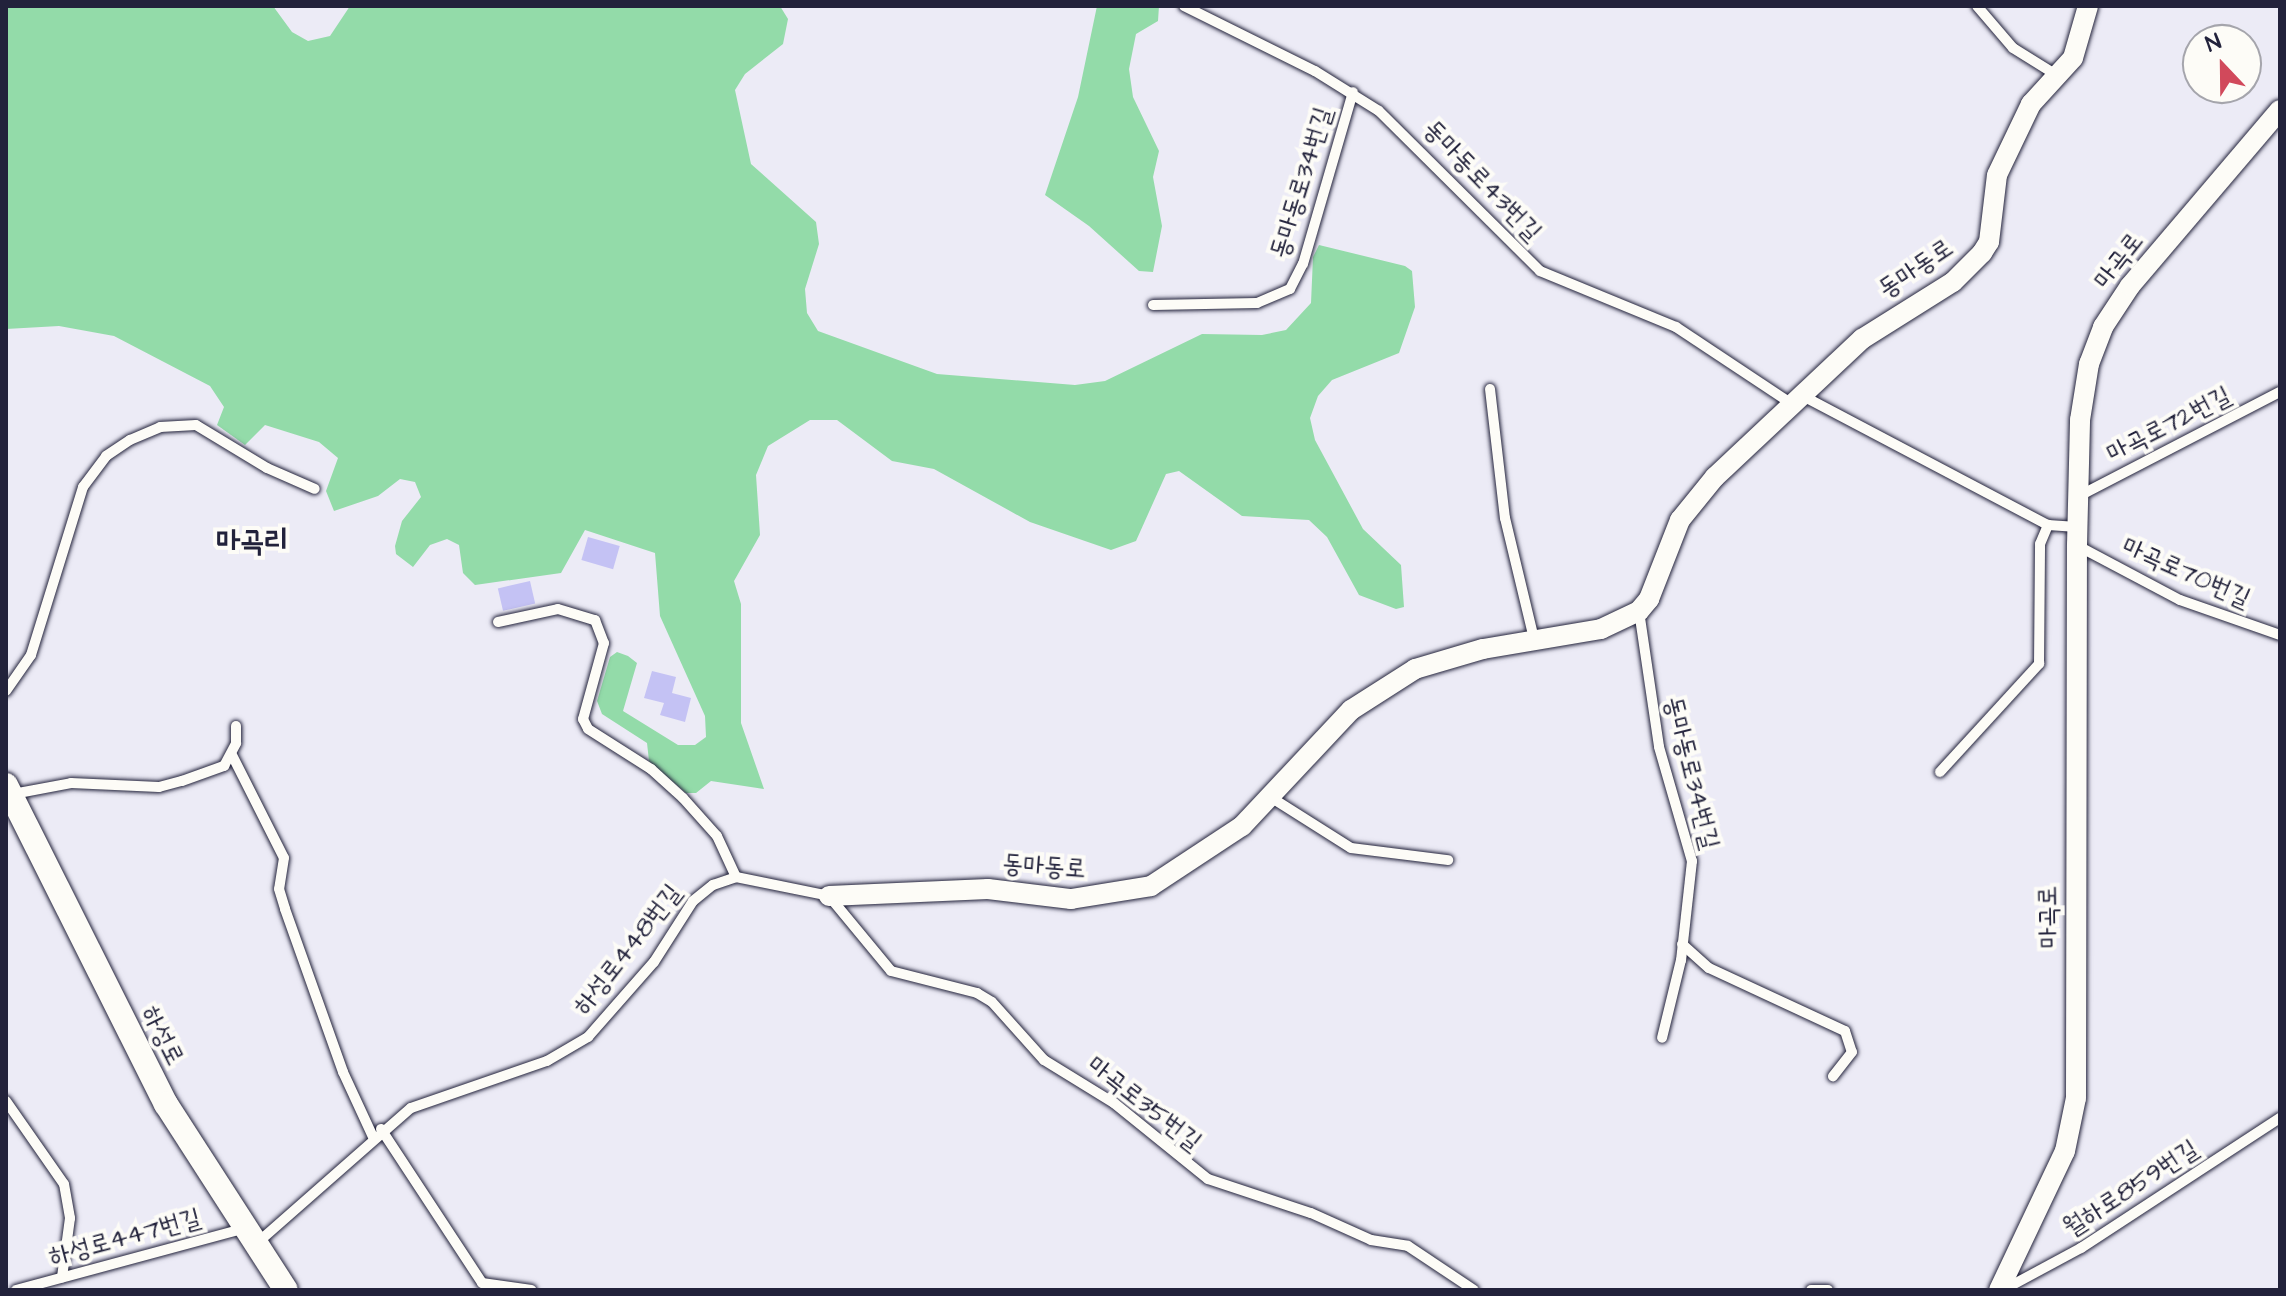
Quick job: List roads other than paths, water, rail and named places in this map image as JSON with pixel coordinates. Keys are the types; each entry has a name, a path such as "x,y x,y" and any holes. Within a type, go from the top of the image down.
{"street":[{"name":"동마동로","path":"829,896 988,889 1071,899 1129,892 1174,874 1208,853 1272,798 1332,728 1374,693 1446,658 1534,639 1601,629 1639,611 1649,599 1671,539 1694,499 1884,322 1953,282 1982,253 1989,242 1997,175 2031,104 2058,76 2077,48 2088,6"},
{"name":"마곡로","path":"2001,1290 2065,1151 2076,1098 2077,536 2083,392 2103,327 2153,258 2280,110"},
{"name":"하성로","path":"8,789 166,1104 286,1290"}],"lane":[{"name":"동마동로43번길","path":"1184,6 1353,92 1411,137 1540,271 1676,327 1797,400"},
{"path":"1977,6 2005,41 2058,76"},
{"name":"동마동로34번길","path":"1153,305 1257,303 1290,289 1303,264 1353,92"},
{"path":"1490,389 1505,518 1534,639"},
{"name":"마곡로72번길","path":"2078,497 2280,392"},
{"path":"1797,400 2048,525 2077,536"},
{"path":"6,691 31,655 83,487 100,463 130,440 160,427 196,425 267,468 315,489"},
{"path":"1940,772 2039,664 2038,561 2048,525"},
{"name":"마곡로70번길","path":"2077,536 2180,600 2280,635"},
{"path":"498,622 558,609 595,620 604,643 583,719 588,729 651,769 683,798 717,836 736,877 829,896"},
{"name":"동마동로34번길","path":"1639,611 1659,747 1692,861 1682,944 1662,1038"},
{"path":"236,726 232,755 284,858 279,889 343,1072 377,1133 482,1283 532,1290"},
{"name":"하성로","path":"8,789 71,783 159,787 224,766 232,755"},
{"path":"1272,798 1359,851 1448,860"},
{"name":"하성로448번길","path":"250,1236 411,1108 547,1061 588,1037 639,981 693,901 713,885 736,877"},
{"name":"마곡로35번길","path":"829,896 891,971 977,993 992,1002 1044,1060 1114,1103 1191,1169 1371,1240 1408,1246 1474,1290"},
{"path":"1682,944 1709,968 1845,1031 1852,1052 1833,1076"},
{"path":"6,1101 64,1184 70,1218 62,1277"},
{"name":"월하로859번길","path":"2001,1290 2081,1248 2280,1118"},
{"name":"하성로447번길","path":"16,1290 250,1236"},
{"path":"1811,1290 1828,1290"}],"district":[{"name":"마곡리","path":"252,541"}]}
